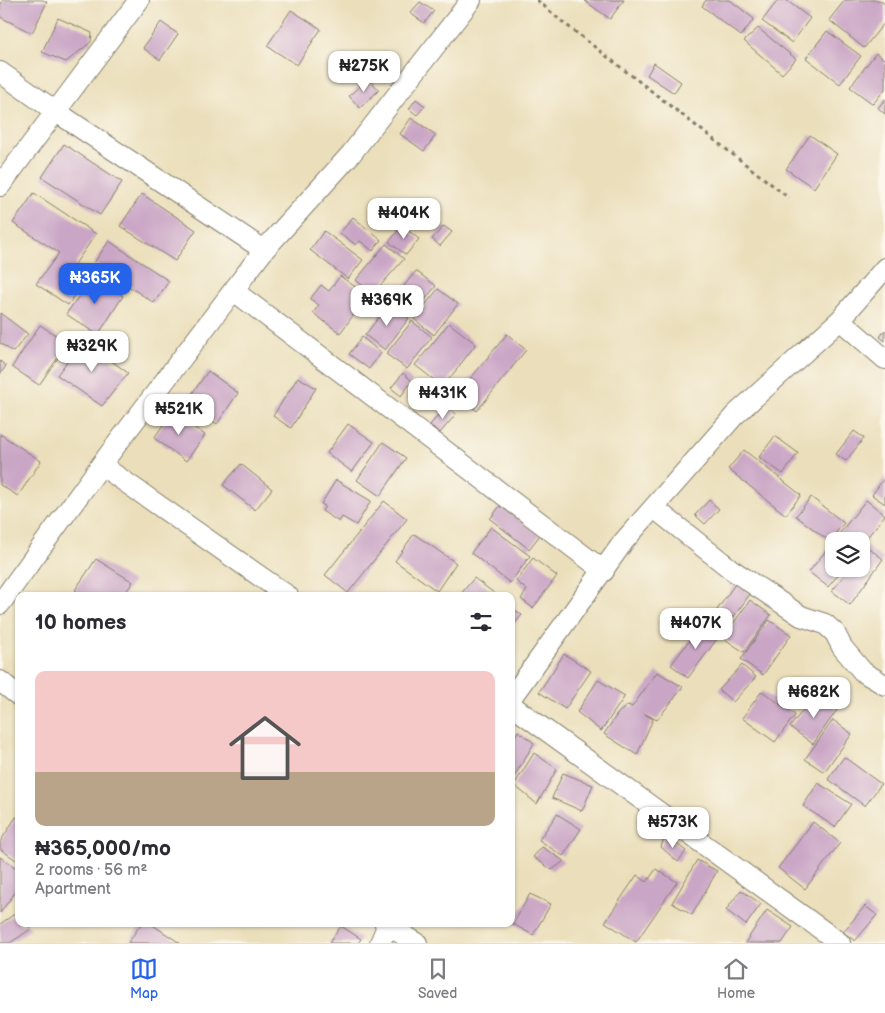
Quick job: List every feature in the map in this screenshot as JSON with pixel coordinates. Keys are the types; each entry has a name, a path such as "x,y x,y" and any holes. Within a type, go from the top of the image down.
{"street":[{"path":"0,186 139,0"},
{"path":"0,604 101,465 264,250 351,154 471,0"},
{"path":"0,72 55,111 264,250"},
{"path":"515,693 624,541 735,415 840,320 885,268"},
{"path":"234,291 604,571"},
{"path":"840,320 885,359"},
{"path":"101,465 282,592"},
{"path":"654,508 732,570 801,616 824,624 835,633 842,647 862,672 885,686"},
{"path":"0,681 15,693"},
{"path":"515,707 840,943"},
{"path":"385,929 417,943"}],"path":[{"path":"537,0 560,20 789,198"}],"building":[{"path":"3,0 43,0 47,2 32,33 0,17 0,6"},
{"path":"586,0 624,0 610,19"},
{"path":"706,0 730,0 754,19 741,36 702,6"},
{"path":"778,0 786,0 810,18 792,43 762,21"},
{"path":"845,0 879,0 885,4 885,22 864,48 829,20"},
{"path":"420,2 434,11 424,23 410,13"},
{"path":"291,10 321,29 297,65 267,46"},
{"path":"58,18 92,33 91,42 66,62 42,52"},
{"path":"161,22 178,34 160,60 143,48"},
{"path":"758,28 796,59 782,74 744,41"},
{"path":"827,31 861,56 840,84 806,58"},
{"path":"876,53 885,60 885,89 873,104 850,87"},
{"path":"654,63 681,82 674,93 647,75"},
{"path":"368,78 379,90 360,108 349,96"},
{"path":"416,99 425,106 417,115 409,109"},
{"path":"885,99 885,114 878,108"},
{"path":"411,118 436,135 424,151 400,134"},
{"path":"810,135 837,154 814,188 786,169"},
{"path":"64,144 122,182 100,215 42,177"},
{"path":"34,193 96,234 75,264 89,274 68,305 36,284 59,253 13,223"},
{"path":"142,194 196,230 175,261 120,226"},
{"path":"353,217 381,240 373,251 360,241 356,245 340,233"},
{"path":"402,226 419,239 406,255 389,242"},
{"path":"444,226 452,232 440,246 432,239"},
{"path":"324,231 363,260 348,279 310,250"},
{"path":"109,241 169,281 154,303 94,263"},
{"path":"386,244 404,259 373,294 356,280"},
{"path":"416,271 436,286 411,317 391,302"},
{"path":"95,274 123,296 98,335 66,314"},
{"path":"340,276 368,296 340,333 313,313 319,305 310,299 321,285 329,291"},
{"path":"438,289 458,304 434,335 414,319"},
{"path":"390,303 409,318 385,350 365,335"},
{"path":"0,313 28,334 13,352 0,343"},
{"path":"412,321 432,337 407,369 386,354"},
{"path":"449,323 476,344 443,387 415,365"},
{"path":"40,325 68,343 39,385 12,367"},
{"path":"885,330 885,341 880,337"},
{"path":"507,334 526,350 477,411 457,395"},
{"path":"362,337 381,353 369,369 349,354"},
{"path":"83,340 128,373 102,406 57,375"},
{"path":"0,361 6,366 0,374"},
{"path":"208,371 238,393 217,424 186,402"},
{"path":"403,373 412,381 401,396 391,388"},
{"path":"298,377 316,388 291,428 273,416"},
{"path":"446,406 456,414 440,433 430,425"},
{"path":"172,412 205,435 186,461 154,438"},
{"path":"348,424 374,442 352,472 327,453"},
{"path":"854,431 864,438 846,461 836,454"},
{"path":"0,434 41,461 18,496 0,485"},
{"path":"775,436 798,453 783,474 759,457"},
{"path":"383,442 406,458 380,496 357,480"},
{"path":"744,450 801,495 786,515 728,469"},
{"path":"241,464 272,489 255,510 223,485"},
{"path":"885,477 885,504 872,495"},
{"path":"336,480 371,501 356,525 342,517 339,522 322,511 325,506 321,504"},
{"path":"811,497 844,523 836,532 825,532 825,538 796,516"},
{"path":"709,500 719,509 705,524 695,515"},
{"path":"866,500 885,515 870,534 870,532 841,532"},
{"path":"384,501 407,519 349,592 325,575"},
{"path":"500,506 540,535 529,549 490,519"},
{"path":"491,527 530,556 510,583 471,553"},
{"path":"414,534 456,563 437,591 395,561"},
{"path":"870,549 883,559 850,605 832,591 843,577 870,577"},
{"path":"825,552 825,577 836,577 828,587 809,572"},
{"path":"533,558 557,576 533,608 521,599 527,590 516,581"},
{"path":"96,559 133,582 126,592 78,592 75,590"},
{"path":"474,578 493,592 462,592"},
{"path":"735,584 750,594 722,633 708,623"},
{"path":"750,600 771,615 744,652 723,638"},
{"path":"515,610 522,615 515,623"},
{"path":"769,620 791,635 763,675 741,659"},
{"path":"703,622 720,635 688,678 671,665"},
{"path":"564,654 591,671 565,709 539,692"},
{"path":"742,665 756,677 733,702 719,690"},
{"path":"657,672 683,687 657,720 643,713 653,719 637,755 604,734 618,713 628,705 632,707"},
{"path":"598,680 625,696 601,731 577,712"},
{"path":"762,691 795,715 775,742 742,718"},
{"path":"815,694 837,710 813,744 790,727"},
{"path":"833,720 852,734 824,772 805,759"},
{"path":"518,731 534,743 515,775 515,736"},
{"path":"534,753 557,769 537,804 515,786"},
{"path":"844,757 881,784 865,806 828,779"},
{"path":"563,773 593,785 582,811 552,798"},
{"path":"818,783 851,804 835,827 803,806"},
{"path":"557,814 581,829 563,856 539,840"},
{"path":"15,819 15,859 0,849 0,842"},
{"path":"813,822 840,843 805,889 778,868"},
{"path":"665,835 686,851 678,862 661,847"},
{"path":"542,847 564,861 552,870 533,857"},
{"path":"0,857 15,867 15,892 0,913"},
{"path":"697,860 717,871 692,915 672,903"},
{"path":"656,869 677,882 636,942 605,922 637,875 647,882"},
{"path":"741,890 761,904 746,925 726,910"},
{"path":"530,894 551,904 533,935 515,925 515,920"},
{"path":"865,906 877,915 855,941 843,932"},
{"path":"767,910 793,927 782,943 745,943"},
{"path":"15,914 15,927 29,927 31,929 10,943 0,943 0,924"},
{"path":"139,927 156,927 180,943 128,943"},
{"path":"340,927 361,939 358,943 329,943"}]}
